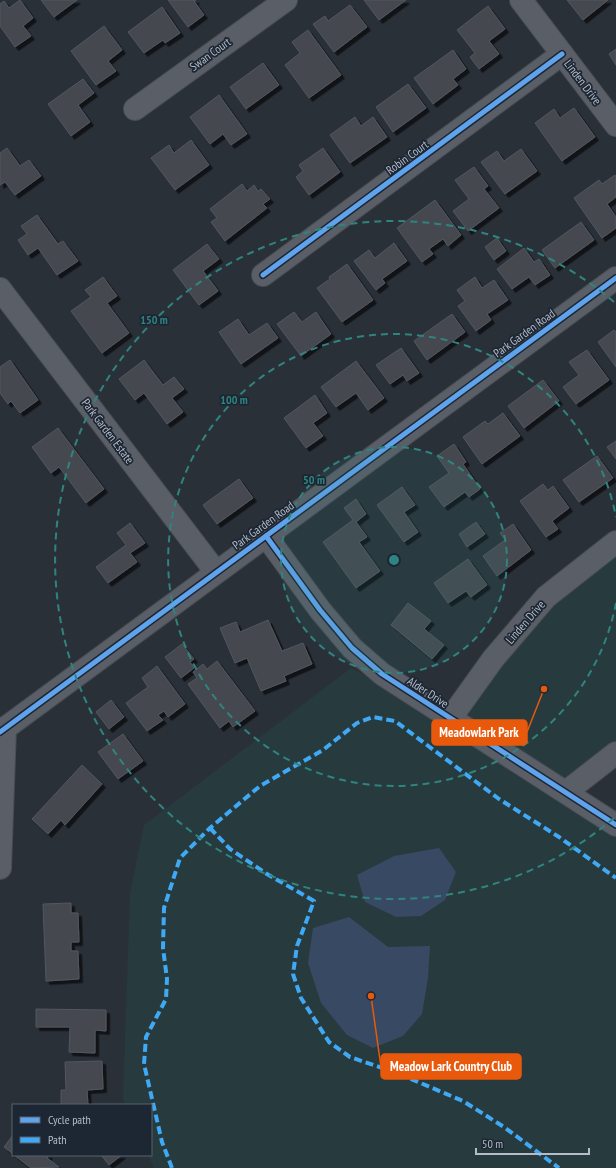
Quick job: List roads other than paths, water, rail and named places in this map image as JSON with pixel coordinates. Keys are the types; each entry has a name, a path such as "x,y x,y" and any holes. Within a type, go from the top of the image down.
{"street":[{"name":"Swan Court","path":"135,109 286,0"},
{"name":"Linden Drive","path":"521,0 616,125"},
{"name":"Robin Court","path":"263,275 562,54"},
{"name":"Park Garden Road","path":"2,730 616,278"},
{"name":"Park Garden Estate","path":"0,289 216,572"},
{"name":"Alder Drive","path":"266,536 320,610 352,648 382,674 616,825"},
{"name":"Linden Drive","path":"450,719 493,659 546,597 616,542"},
{"path":"0,868 2,730"},
{"path":"566,792 616,753"}],"water":[{"path":"439,848 456,872 445,900 421,916 396,917 365,902 357,875 394,856"},
{"path":"349,917 388,947 430,946 428,978 422,1014 403,1036 373,1048 347,1035 321,1003 308,963 313,928"}],"place":[{"name":"Meadowlark Park","path":"544,689"},
{"name":"Meadow Lark Country Club","path":"371,996"}]}
